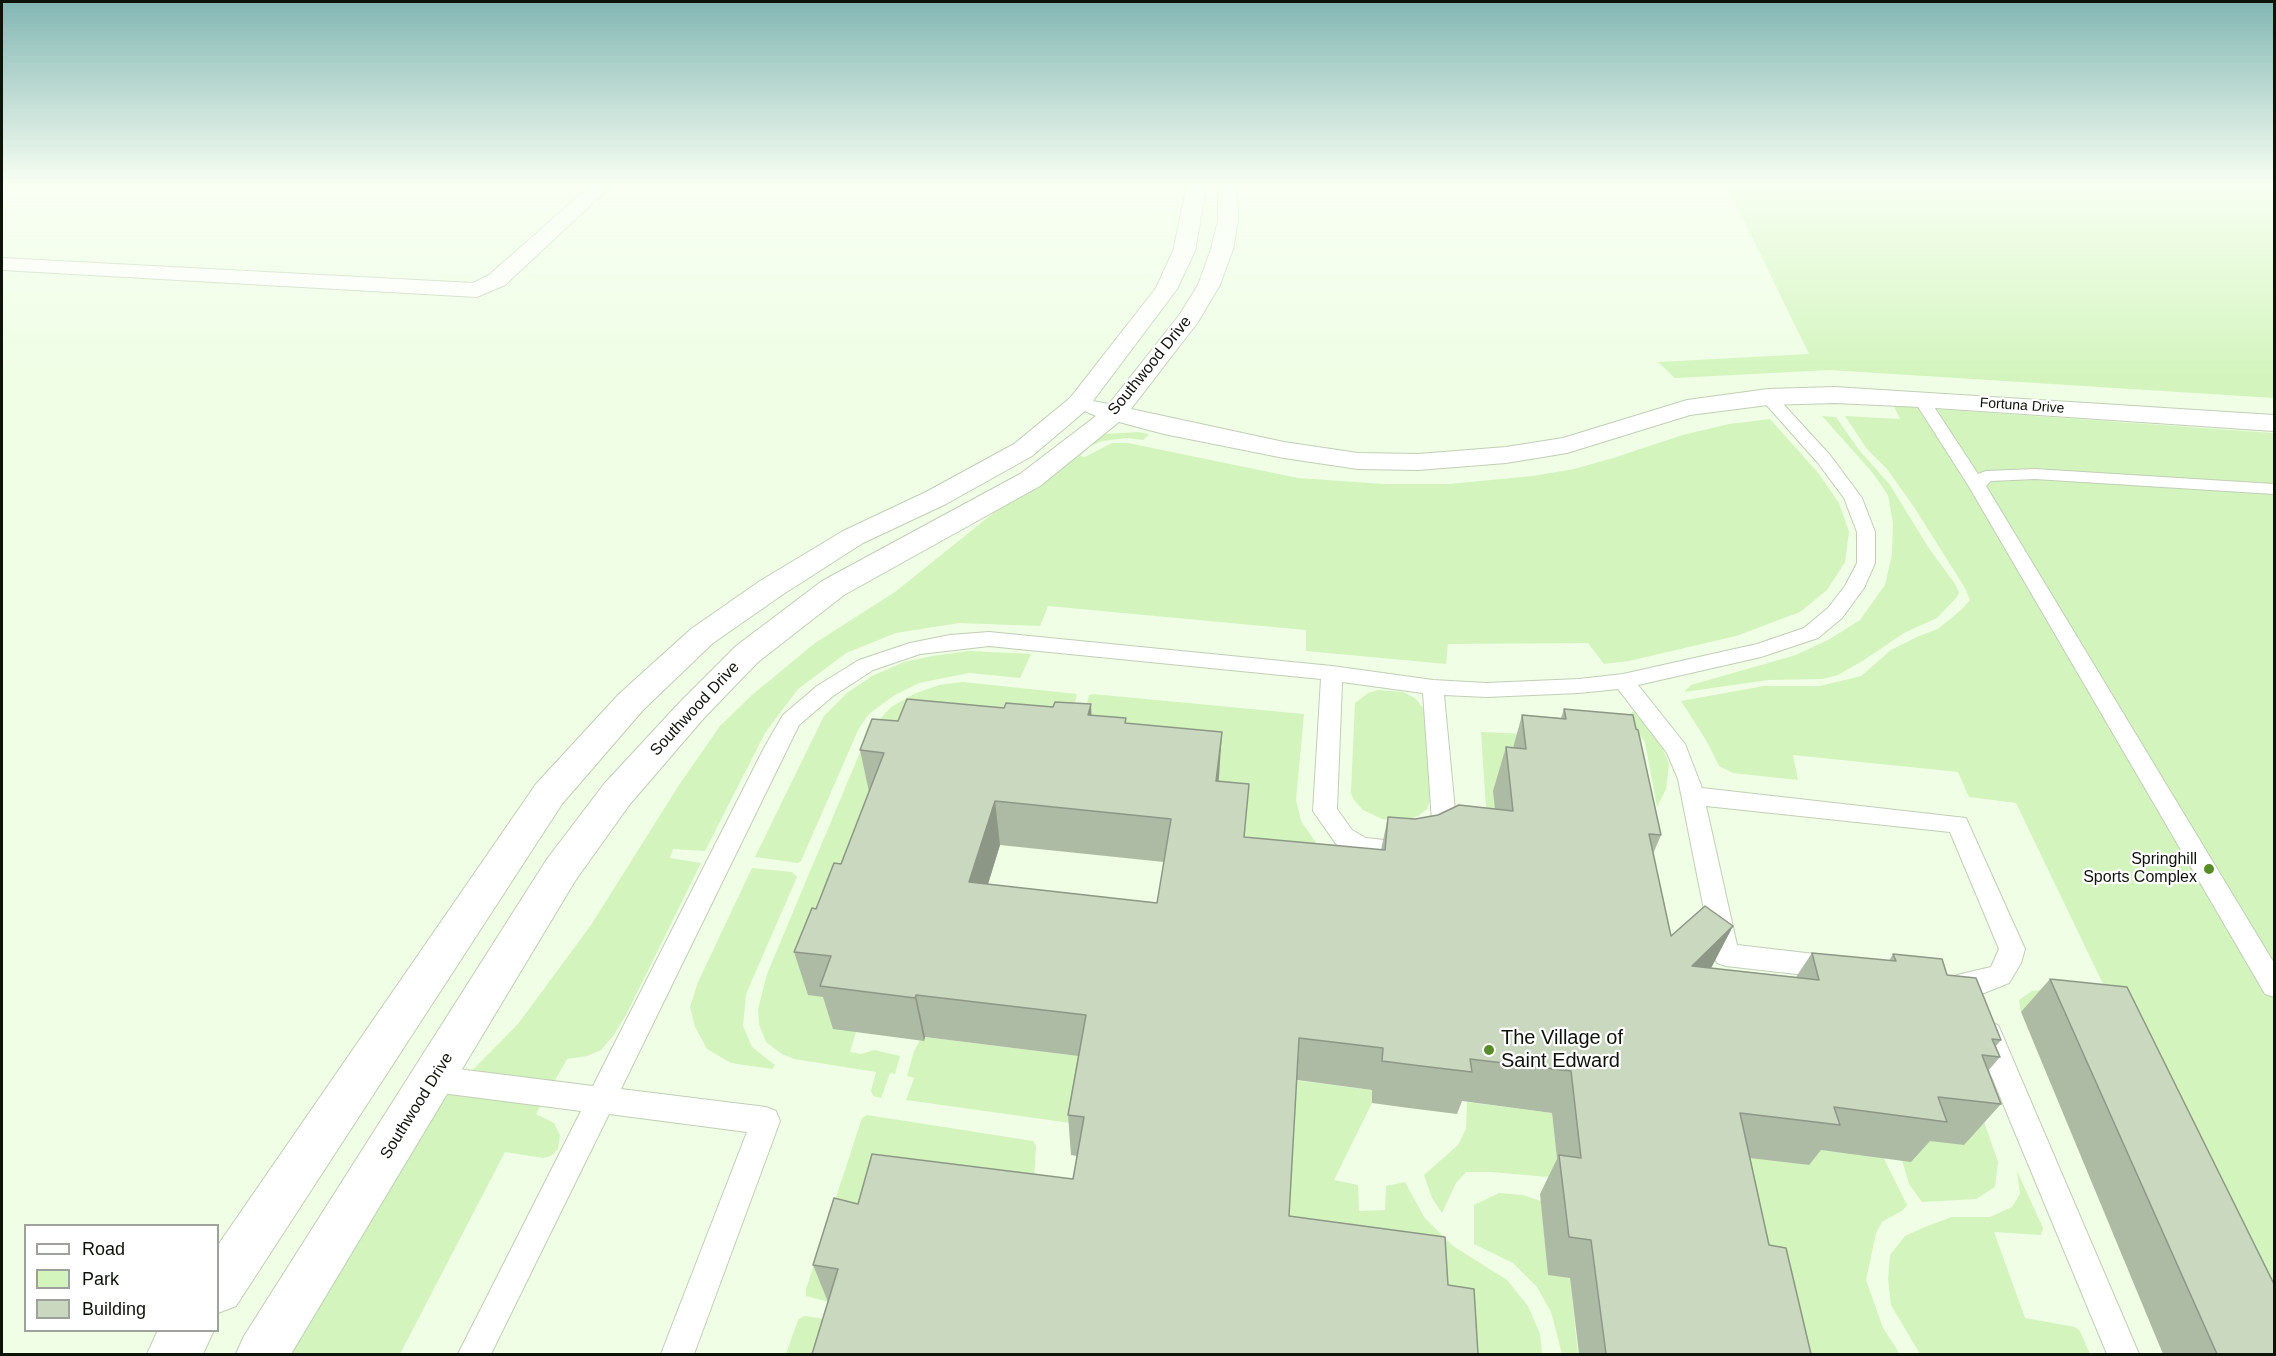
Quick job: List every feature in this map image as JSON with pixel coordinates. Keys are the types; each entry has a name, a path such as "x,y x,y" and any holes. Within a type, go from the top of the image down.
{"street":[{"path":"2,264 477,290 497,280 531,249"},
{"name":"Southwood Drive","path":"219,1287 549,794 631,702 702,636 771,588 853,537 936,498 1023,450 1078,403 1166,289 1184,249"},
{"name":"Southwood Drive","path":"262,1354 561,870 616,794 692,710 747,654 833,588 1030,480 1115,413 1190,317 1209,285 1222,249"},
{"name":"Fortuna Drive","path":"1078,403 1164,426 1284,450 1358,461 1418,462 1506,455 1567,445 1686,408 1768,397 1835,396 1921,399 2274,423"},
{"path":"173,1354 188,1332"}],"lane":[{"path":"474,1354 775,748 791,720 825,691 866,665 917,648 950,642 989,639 1332,673 1432,687 1516,690 1623,681 1750,653 1811,633 1836,613 1854,588 1866,563 1866,532 1853,498 1824,459 1768,397"},
{"path":"1921,399 1977,484 1990,511 2274,986"},
{"path":"1977,484 1986,476 2035,474 2274,489"},
{"path":"1332,673 1325,811 1344,837 1360,846 1376,850 1410,850 1426,844 1438,835 1444,820 1432,687"},
{"path":"1623,681 1677,750 1689,779 1726,954 1855,970"},
{"path":"1693,796 1958,824 2012,949 2008,963 2000,975 1984,982 1966,996 2123,1354"},
{"path":"434,1078 766,1121 678,1354"}],"green space":[{"path":"1758,249 2274,249 2274,398 1830,370 1675,378 1658,362 1809,354"},
{"path":"1894,406 2274,433 2274,1354 2095,1021 2021,1012 2019,1000 2032,991 2106,990 2016,803 1969,797 1958,772 1793,755 1798,780 1733,773 1719,766 1706,740 1681,701 1764,686 1820,686 1861,676 1891,650 1938,629 1970,600 1965,588 1914,507 1887,469 1867,449 1845,416 1900,419"},
{"path":"1822,416 1836,417 1859,450 1890,485 1928,547 1955,584 1959,592 1957,597 1937,618 1904,633 1838,675 1823,679 1768,680 1684,692 1691,685 1796,655 1830,639 1860,620 1885,585 1892,554 1893,523 1888,495 1872,472"},
{"path":"1770,419 1819,474 1839,503 1849,532 1845,562 1827,590 1800,612 1736,636 1629,661 1604,664 1588,643 1448,644 1446,664 1306,651 1306,630 1048,606 1040,626 959,623 896,633 846,653 798,689 765,733 705,851 673,849 670,858 701,863 626,1015 601,1050 587,1056 567,1059 536,1114 554,1123 560,1135 558,1149 551,1156 543,1158 505,1152 400,1354 267,1354 358,1208 439,1104 518,1024 591,925 679,785 720,726 752,695 815,643 895,592 1072,450 1104,434 1138,432 1149,434 1143,440 1127,438 1102,441 1089,447 1080,456 1085,457 1112,443 1128,443 1298,478 1384,484 1449,484 1533,476 1574,469 1683,435 1729,424"},
{"path":"969,651 1031,654 1020,678 969,673 919,683 893,696 869,714 859,728 801,861 798,863 755,857 824,716 847,693 872,676 904,662"},
{"path":"963,682 1077,694 1064,746 809,995 843,999 856,1032 850,1052 861,1054 874,1050 900,1056 895,1074 890,1073 881,1098 873,1096 871,1091 876,1072 794,1059 782,1054 766,1042 759,1024 758,1009 767,974 869,731 891,707 916,693 939,685"},
{"path":"1378,690 1403,692 1415,698 1427,713 1431,799 1427,809 1407,820 1382,819 1363,810 1353,799 1351,792 1355,703 1368,693"},
{"path":"1089,695 1304,714 1296,800 1301,821 1319,847 1279,884 1077,747"},
{"path":"1637,710 1658,737 1669,764 1666,789 1657,807 1645,742 1627,718 1629,714"},
{"path":"1481,732 1550,735 1495,809 1486,808"},
{"path":"752,868 792,872 797,877 746,994 743,1026 752,1047 775,1065 772,1069 731,1063 707,1049 695,1027 690,1007 698,982"},
{"path":"925,1037 1102,1059 1078,1124 906,1100 914,1078 907,1076 914,1051 920,1040"},
{"path":"1292,1080 1372,1090 1372,1103 1334,1180 1358,1185 1359,1211 1385,1210 1386,1186 1405,1182 1424,1217 1453,1246 1507,1280 1528,1306 1540,1334 1542,1354 1459,1354 1281,1267"},
{"path":"1974,1093 1998,1162 1995,1187 1976,1199 1922,1202 1909,1184 1902,1160"},
{"path":"1467,1102 1552,1113 1559,1178 1466,1172 1456,1183 1442,1213 1432,1198 1424,1175 1458,1145 1466,1129"},
{"path":"867,1115 1033,1141 1036,1146 1034,1179 829,1302 806,1296 806,1289 862,1118"},
{"path":"1758,1141 1763,1159 1809,1165 1804,1148 1883,1157 1907,1205 1903,1210 1882,1222 1876,1233 1866,1280 1883,1328 1900,1354 1770,1354 1721,1192"},
{"path":"2017,1171 2043,1228 2041,1235 1994,1232 2025,1318 2075,1327 2080,1331 2090,1354 1920,1354 1891,1305 1888,1279 1890,1255 1905,1236 1925,1227 1952,1217 1990,1217 2012,1207 2020,1194"},
{"path":"1499,1193 1523,1195 1541,1201 1548,1274 1570,1278 1578,1354 1562,1354 1551,1312 1537,1287 1513,1263 1474,1244 1474,1205"},
{"path":"804,1316 848,1322 839,1354 786,1354 798,1320"}],"building":[{"name":"The Village of Saint Edward","path":"907,699 1004,708 1006,703 1053,707 1055,702 1091,704 1088,715 1126,718 1125,723 1222,732 1216,781 1249,784 1244,837 1385,850 1388,817 1415,819 1438,815 1459,805 1513,811 1506,747 1526,749 1522,715 1566,719 1564,709 1633,715 1661,835 1649,834 1671,936 1705,906 1733,926 1692,966 1819,980 1812,953 1896,961 1893,954 1942,959 1947,975 1976,978 2001,1040 1992,1039 2000,1057 1982,1055 2001,1104 1938,1097 1947,1122 1834,1107 1840,1125 1740,1113 1769,1245 1786,1248 1811,1354 1606,1354 1591,1240 1569,1237 1559,1155 1581,1158 1571,1071 1470,1059 1472,1072 1421,1066 1382,1061 1383,1048 1299,1038 1289,1216 1445,1237 1448,1285 1474,1289 1478,1354 812,1354 838,1269 813,1265 834,1198 858,1204 872,1154 1073,1179 1084,1117 1068,1115 1086,1015 820,986 831,956 794,952 812,908 816,909 834,863 841,864 884,753 860,750 872,719 898,721","holes":["995,801 1171,819 1157,903 969,882"]},
{"path":"2050,979 2127,987 2274,1284 2274,1354 2217,1354"}],"place":[{"name":"Springhill Sports Complex","path":"2209,869"},
{"name":"The Village of Saint Edward","path":"1489,1050"}]}
